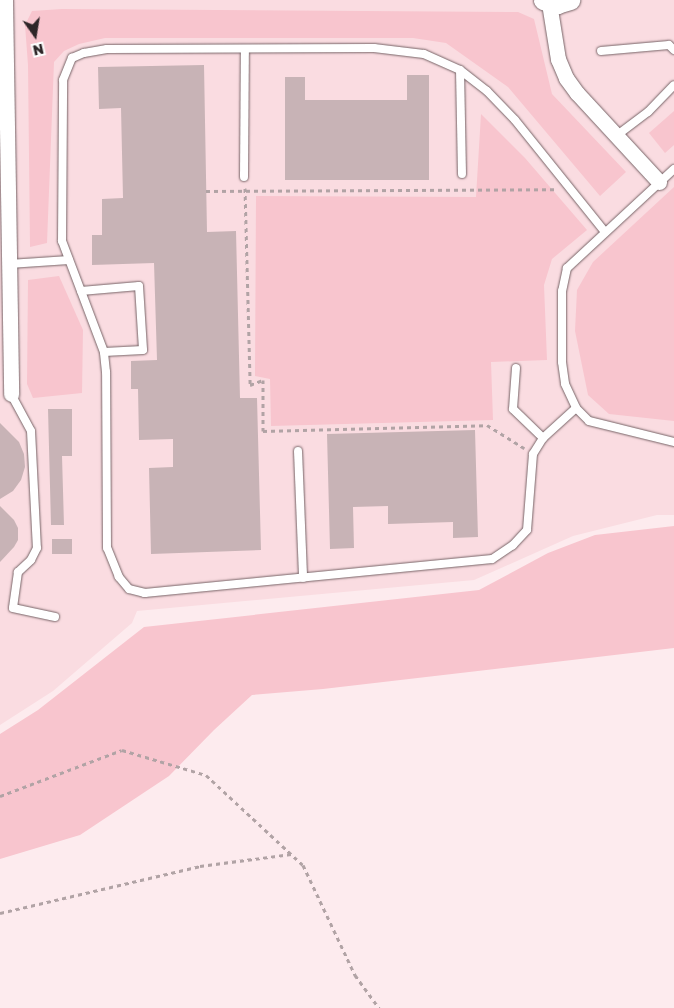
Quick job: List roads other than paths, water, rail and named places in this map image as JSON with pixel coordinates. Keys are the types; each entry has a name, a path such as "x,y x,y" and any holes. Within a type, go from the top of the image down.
{"street":[{"path":"5,0 4,228 9,264 5,323 11,394"},
{"path":"570,0 557,4 546,1 558,59 566,78 659,182"}],"lane":[{"path":"601,51 669,45 674,50"},
{"path":"244,177 245,48"},
{"path":"576,408 543,438 533,454 528,530 513,545 492,559 145,593 128,589 119,578 107,548 106,372 104,352 62,241 64,80 72,58 84,53 107,49 374,48 424,54 460,70 487,91 605,232"},
{"path":"460,70 462,174"},
{"path":"616,136 648,112 674,85"},
{"path":"674,169 567,268 562,291 562,362 566,384 576,408 589,421 674,442"},
{"path":"9,264 69,260"},
{"path":"81,291 139,286 144,350 104,352"},
{"path":"516,368 514,409 543,438"},
{"path":"11,394 31,430 37,548 31,560 18,572 14,608 55,617"},
{"path":"298,451 304,578"}]}
